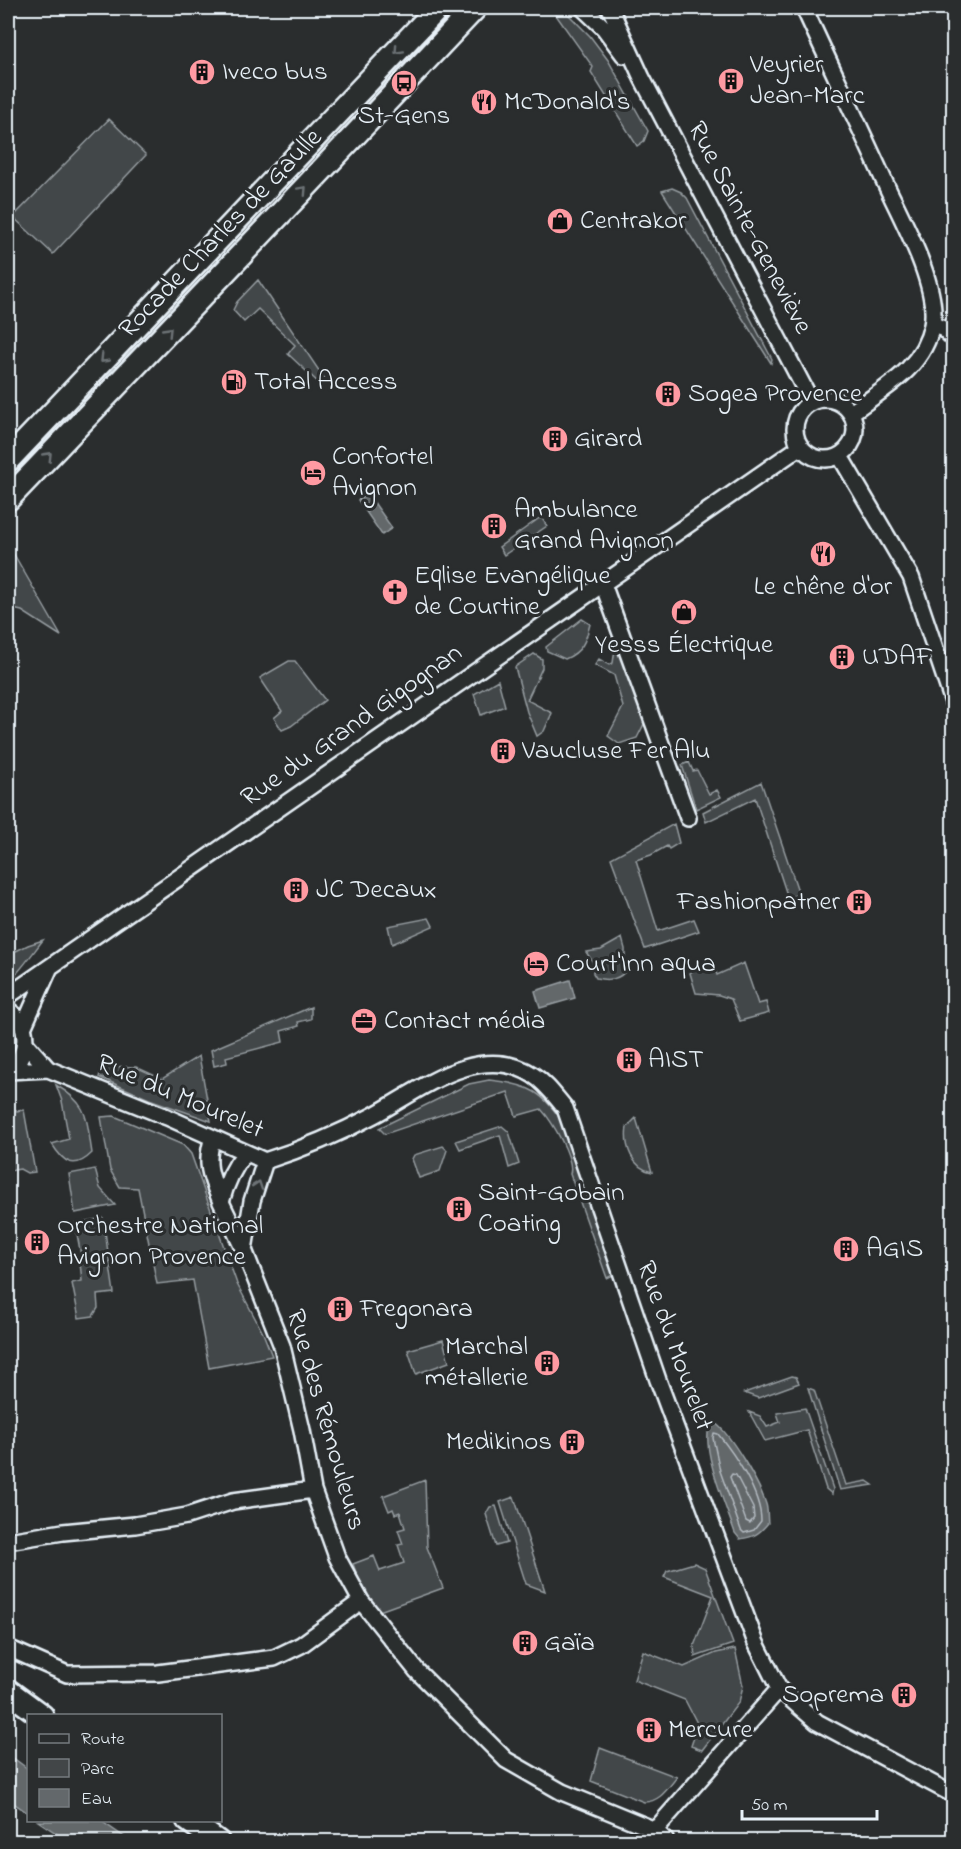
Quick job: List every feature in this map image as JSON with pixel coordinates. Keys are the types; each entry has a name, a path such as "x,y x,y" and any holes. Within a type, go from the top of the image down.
{"main road":[{"name":"Rocade Charles de Gaulle","path":"8,460 438,8"},
{"name":"Rocade Charles de Gaulle","path":"8,498 475,8"},
{"path":"8,1691 39,1714"},
{"path":"189,1822 218,1842"}],"street":[{"path":"583,8 604,28 642,78"},
{"path":"610,8 642,78"},
{"path":"804,8 920,256 933,304 933,325 922,353 909,370 851,413"},
{"name":"Rue Sainte-Geneviève","path":"642,78 811,401"},
{"path":"933,325 944,329 954,339"},
{"path":"822,398 833,399 843,404 851,413 855,424 855,437 849,448 840,456 826,460 812,457 800,447 795,435 795,422 800,410 811,401 822,398"},
{"name":"Rue du Grand Gigognan","path":"8,996 51,964 800,447"},
{"path":"840,456 911,577 954,705"},
{"path":"603,584 687,818"},
{"path":"8,1071 20,1059 24,1035 51,964"},
{"name":"Rue du Mourelet","path":"8,1010 18,1020 24,1035 48,1069"},
{"name":"Rue du Mourelet","path":"8,1071 48,1069 265,1161 330,1138 439,1078 465,1067 500,1064 520,1069 534,1076 565,1108 662,1391 756,1643 779,1689"},
{"name":"Rue des Rémouleurs","path":"213,1138 208,1152 210,1172 282,1346 302,1430 313,1490 337,1557 361,1602 417,1671 506,1760 562,1792 655,1830 667,1842"},
{"path":"221,1202 235,1166 245,1152"},
{"path":"244,1250 252,1201 265,1161"},
{"path":"8,1541 63,1532 135,1525 187,1516 233,1501 313,1490"},
{"path":"8,1648 67,1674 158,1673 274,1658 301,1645 361,1602"},
{"path":"655,1830 779,1689 817,1722 954,1795"}],"green space":[{"path":"449,8 467,8 8,487 8,471"},
{"path":"551,8 562,8 590,36 608,60 648,131 644,141 637,146 591,72 593,67"},
{"path":"109,119 146,155 53,254 13,217"},
{"path":"672,188 687,198 772,359 771,363 662,191"},
{"path":"258,280 326,381 321,385 288,354 295,345 258,309 244,322 233,310 237,302"},
{"path":"541,517 547,526 504,555 499,547"},
{"path":"8,544 61,636 22,611 8,608"},
{"path":"582,619 590,624 585,641 576,653 565,659 547,651 546,647"},
{"path":"620,645 644,724 637,738 619,744 608,736 623,707 614,675 595,665 599,659 609,665 613,663 615,649"},
{"path":"534,654 542,659 542,668 527,700 552,713 544,731 537,736 527,712 515,667"},
{"path":"289,661 295,661 325,700 291,726 282,730 274,718 282,711 260,678"},
{"path":"498,680 505,706 481,715 474,694"},
{"path":"689,762 693,771 697,770 709,794 717,790 721,797 696,809 682,765"},
{"path":"761,782 799,894 788,898 755,798 706,822 703,812"},
{"path":"674,824 679,843 669,849 667,846 636,860 658,931 694,919 699,931 645,949 611,858"},
{"path":"429,918 433,926 392,944 388,926"},
{"path":"622,938 628,968 614,979 596,978 593,973 593,962 586,952 601,950"},
{"path":"43,940 20,970 8,982 8,955"},
{"path":"713,963 717,975 744,963 758,1004 766,1002 769,1013 740,1021 731,999 719,995 696,993 690,973"},
{"path":"311,1007 311,1019 298,1022 299,1026 281,1031 283,1042 226,1057 227,1063 214,1066 211,1050"},
{"path":"199,1056 211,1121 149,1099 99,1077 103,1066 136,1067 162,1079"},
{"path":"489,1080 515,1084 534,1092 550,1105 565,1126 615,1274 607,1278 570,1174 571,1167 566,1149 541,1109 516,1116 508,1092 385,1134 379,1128 469,1084"},
{"path":"56,1085 75,1099 87,1121 92,1153 80,1162 65,1160 52,1144 69,1139 62,1101"},
{"path":"24,1110 35,1172 27,1173 20,1169 8,1171 8,1112"},
{"path":"114,1116 183,1145 191,1154 237,1284 263,1333 272,1356 209,1368 193,1280 157,1284 138,1188 120,1187 110,1170 101,1117"},
{"path":"636,1118 652,1172 639,1166 628,1149 627,1127"},
{"path":"502,1126 509,1132 519,1164 509,1168 500,1135 460,1149 456,1141"},
{"path":"443,1146 447,1150 440,1171 419,1178 412,1159 414,1155"},
{"path":"95,1169 100,1188 115,1205 75,1213 69,1174"},
{"path":"103,1218 114,1293 97,1295 98,1308 93,1316 79,1318 72,1283 82,1281 80,1263 82,1261 75,1223"},
{"path":"443,1340 449,1362 416,1374 408,1350"},
{"path":"792,1376 796,1377 799,1383 758,1398 744,1393"},
{"path":"808,1388 814,1390 846,1485 867,1481 873,1485 840,1490"},
{"path":"805,1408 833,1489 832,1494 826,1489 807,1430 765,1441 749,1412 760,1416 767,1427 780,1422 777,1413"},
{"path":"425,1480 427,1547 443,1588 371,1614 353,1564 374,1556 380,1571 404,1563 398,1545 403,1544 398,1530 405,1528 400,1512 395,1514 393,1509 389,1511 383,1496"},
{"path":"514,1497 545,1591 526,1584 500,1502"},
{"path":"496,1506 507,1543 496,1546 486,1514 490,1507"},
{"path":"694,1563 705,1568 733,1644 695,1657 694,1646 713,1596 664,1577 667,1571"},
{"path":"735,1649 743,1686 739,1702 702,1750 691,1746 698,1725 685,1700 634,1680 643,1651 684,1667 716,1653"},
{"path":"600,1748 677,1777 659,1797 644,1802 591,1781"}],"water":[{"path":"368,494 392,528 382,535 358,500"},
{"path":"570,980 575,998 540,1008 535,991"},
{"path":"715,1423 722,1429 744,1460 766,1504 768,1523 759,1532 749,1537 740,1539 735,1533 716,1480 708,1438 709,1427"},
{"path":"8,1754 27,1768 27,1812 8,1799"},
{"path":"40,1822 102,1822 130,1841 68,1841"}],"place":[{"name":"Iveco bus","path":"202,72"},
{"name":"Veyrier Jean-Marc","path":"731,81"},
{"name":"St-Gens","path":"404,83"},
{"name":"McDonald's","path":"484,102"},
{"name":"Centrakor","path":"560,221"},
{"name":"Total Access","path":"234,382"},
{"name":"Sogea Provence","path":"668,394"},
{"name":"Girard","path":"555,439"},
{"name":"Confortel Avignon","path":"313,473"},
{"name":"Ambulance Grand Avignon","path":"494,526"},
{"name":"Le chêne d'or","path":"823,554"},
{"name":"Eqlise Evangélique de Courtine","path":"395,592"},
{"name":"Yesss Électrique","path":"684,612"},
{"name":"UDAF","path":"842,657"},
{"name":"Vaucluse Fer Alu","path":"503,751"},
{"name":"JC Decaux","path":"296,890"},
{"name":"Fashionpatner","path":"859,902"},
{"name":"Court'Inn aqua","path":"536,964"},
{"name":"Contact média","path":"364,1021"},
{"name":"AIST","path":"629,1060"},
{"name":"Saint-Gobain Coating","path":"459,1209"},
{"name":"Orchestre National Avignon Provence","path":"37,1242"},
{"name":"AGIS","path":"846,1249"},
{"name":"Fregonara","path":"340,1309"},
{"name":"Marchal métallerie","path":"547,1363"},
{"name":"Medikinos","path":"572,1442"},
{"name":"Gaïa","path":"525,1643"},
{"name":"Soprema","path":"904,1695"},
{"name":"Mercure","path":"649,1730"}]}
